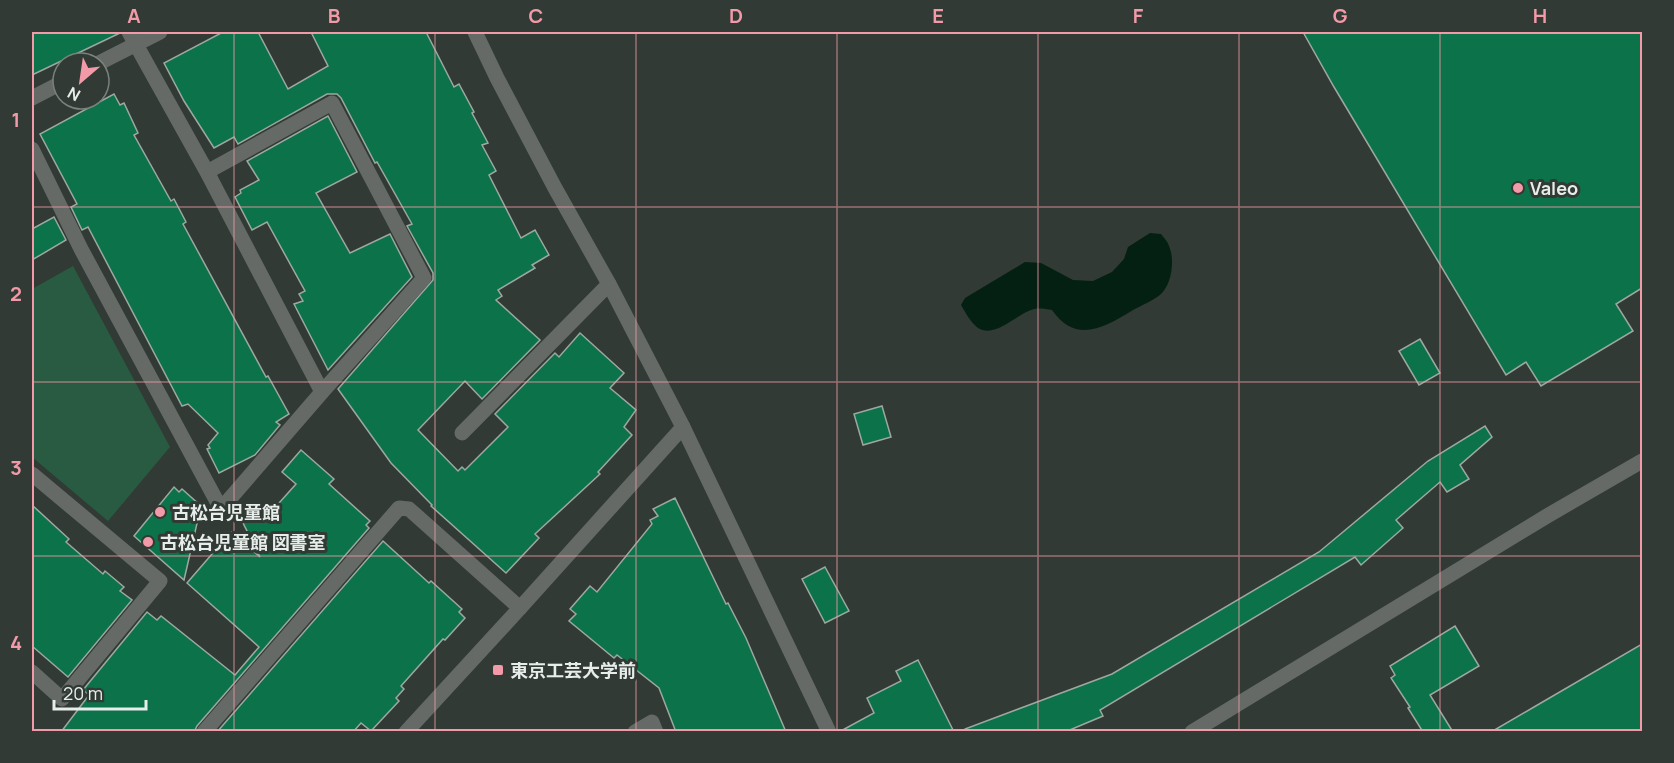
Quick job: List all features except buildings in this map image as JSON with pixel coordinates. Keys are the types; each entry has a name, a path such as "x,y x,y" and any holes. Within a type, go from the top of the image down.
{"street":[{"path":"111,54 133,38 160,32"},
{"path":"475,32 496,78 609,284 683,427 829,732"},
{"path":"133,38 207,172 322,392"},
{"path":"32,98 51,88"},
{"path":"32,149 81,249 220,509 424,278 333,103 207,172"},
{"path":"462,433 609,284"},
{"path":"406,732 683,427"},
{"path":"1192,732 1538,521 1642,461"},
{"path":"32,474 160,581 62,699 32,672"},
{"path":"204,732 399,508 410,509 520,608"},
{"path":"635,732 652,722 656,732"}],"shaded area":[{"path":"1150,233 1161,234 1171,251 1170,278 1165,290 1155,299 1101,327 1081,330 1061,321 1052,310 1034,309 999,328 985,331 973,323 961,305 965,298 1025,262 1041,263 1073,280 1093,281 1112,272 1124,259 1128,247"},
{"path":"73,266 170,447 108,521 32,457 32,289"}],"place":[{"name":"Valeo","path":"1518,188"},
{"name":"古松台児童館","path":"160,512"},
{"name":"古松台児童館 図書室","path":"148,542"},
{"name":"東京工芸大学前","path":"498,670"}]}
